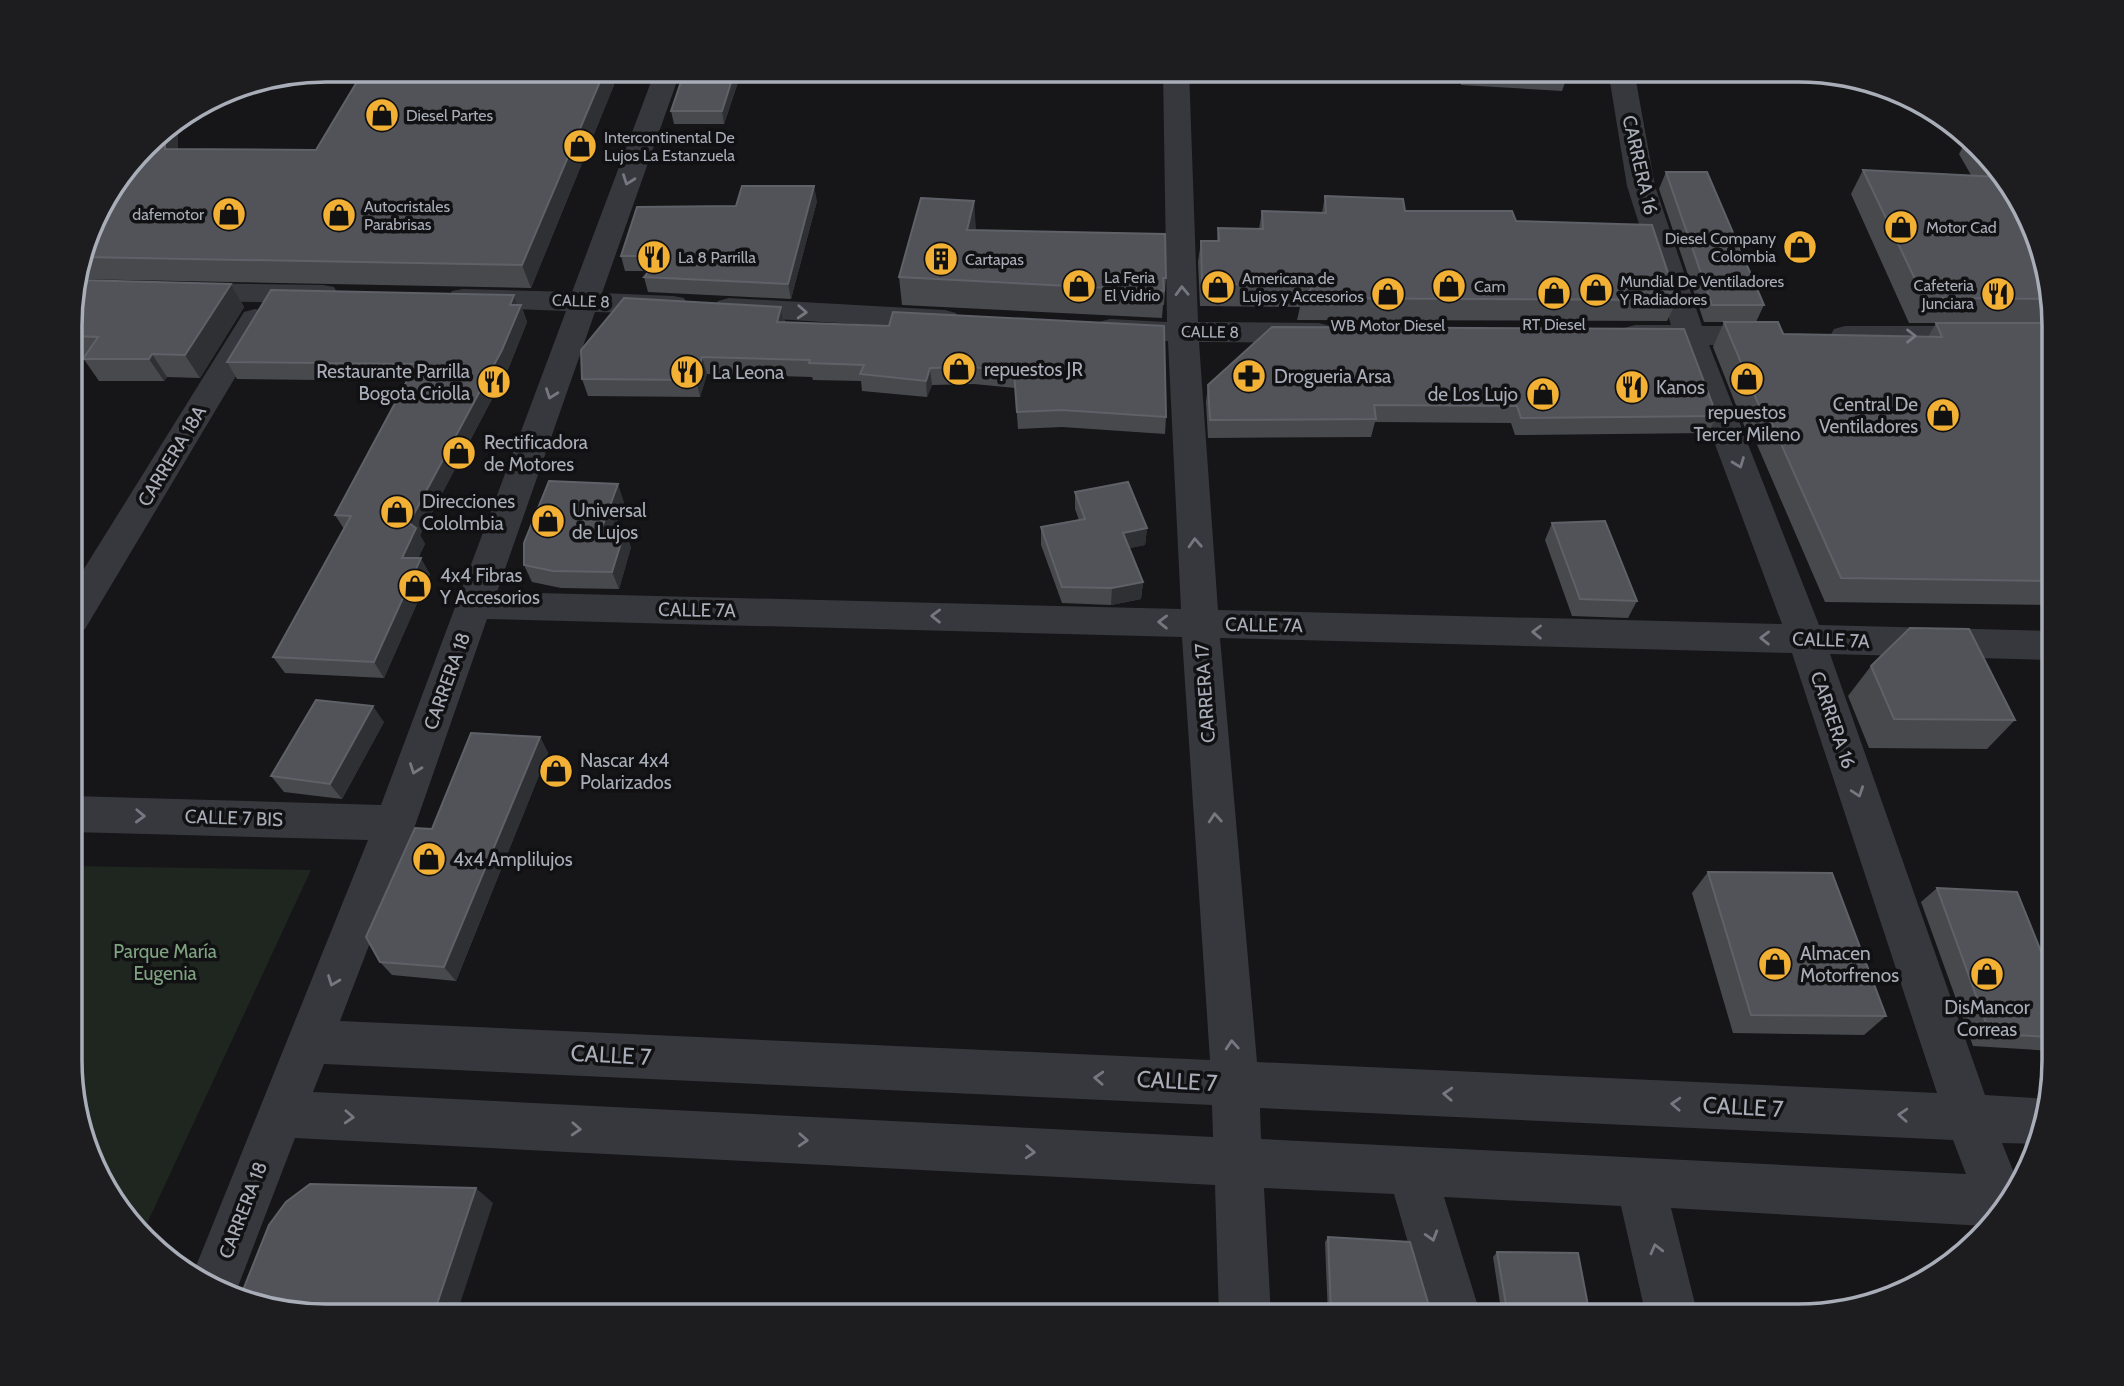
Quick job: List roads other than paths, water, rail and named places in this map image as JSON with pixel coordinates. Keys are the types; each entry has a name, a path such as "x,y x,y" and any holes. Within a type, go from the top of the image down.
{"street":[{"name":"CARRERA 17","path":"1176,82 1183,332 1200,623 1235,1084 1244,1303"},
{"name":"CARRERA 16","path":"1623,82 1641,186 1690,336 1805,639 1969,1118 2001,1195"},
{"name":"CARRERA 18","path":"216,1278 395,823 663,83"},
{"path":"152,292 351,295"},
{"name":"CARRERA 18A","path":"82,604 271,293"},
{"name":"CALLE 8","path":"432,297 585,301 968,321"},
{"name":"CALLE 8","path":"1076,327 1183,332 1348,334"},
{"path":"1608,335 2041,336"},
{"name":"CALLE 7A","path":"474,605 2041,645"},
{"name":"CALLE 7 BIS","path":"82,814 395,823"},
{"name":"CALLE 7","path":"309,1041 2034,1121"},
{"path":"281,1114 1640,1182 1995,1203"},
{"path":"1412,1171 1451,1303"},
{"path":"1640,1182 1669,1303"}],"place":[{"name":"Diesel Partes","path":"382,115"},
{"name":"Intercontinental De Lujos La Estanzuela","path":"580,146"},
{"name":"dafemotor","path":"229,214"},
{"name":"Autocristales Parabrisas","path":"339,215"},
{"name":"Motor Cad","path":"1901,227"},
{"name":"Diesel Company Colombia","path":"1800,247"},
{"name":"La 8 Parrilla","path":"654,257"},
{"name":"Cartapas","path":"941,259"},
{"name":"La Feria El Vidrio","path":"1079,286"},
{"name":"Cam","path":"1449,286"},
{"name":"Americana de Lujos y Accesorios","path":"1218,287"},
{"name":"Mundial De Ventiladores Y Radiadores","path":"1596,290"},
{"name":"RT Diesel","path":"1554,293"},
{"name":"WB Motor Diesel","path":"1388,294"},
{"name":"Cafeteria Junciara","path":"1998,294"},
{"name":"repuestos JR","path":"959,369"},
{"name":"La Leona","path":"687,372"},
{"name":"Drogueria Arsa","path":"1249,376"},
{"name":"repuestos Tercer Mileno","path":"1747,379"},
{"name":"Restaurante Parrilla Bogota Criolla","path":"494,382"},
{"name":"Kanos","path":"1632,387"},
{"name":"de Los Lujo","path":"1543,394"},
{"name":"Central De Ventiladores","path":"1943,415"},
{"name":"Rectificadora de Motores","path":"459,453"},
{"name":"Direcciones Cololmbia","path":"397,512"},
{"name":"Universal de Lujos","path":"548,521"},
{"name":"4x4 Fibras Y Accesorios","path":"415,586"},
{"name":"Nascar 4x4 Polarizados","path":"556,771"},
{"name":"4x4 Amplilujos","path":"429,859"},
{"name":"Almacen Motorfrenos","path":"1775,964"},
{"name":"DisMancor Correas","path":"1987,974"}],"park label":[{"name":"Parque María Eugenia","path":"165,962"}]}
